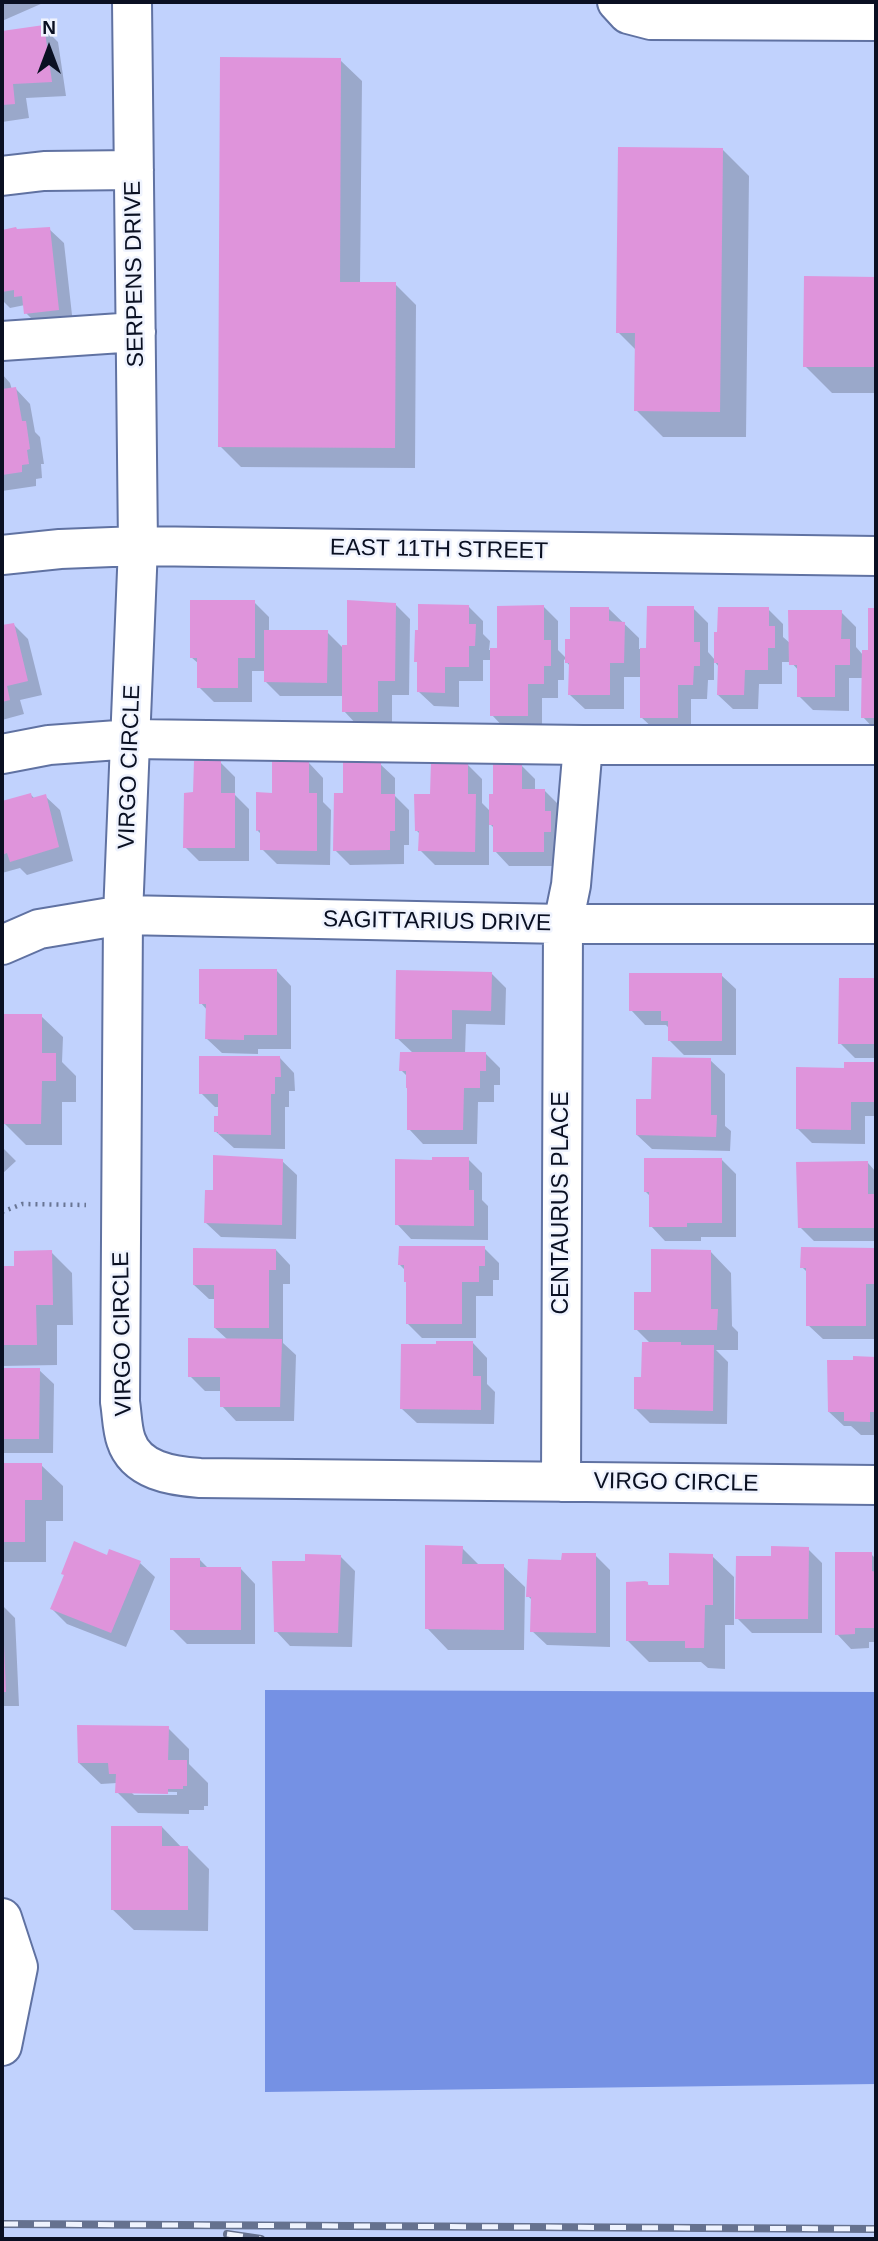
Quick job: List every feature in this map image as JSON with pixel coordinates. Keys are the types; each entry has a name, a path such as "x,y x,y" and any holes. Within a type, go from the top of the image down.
{"street":[{"name":"SERPENS DRIVE","path":"132,2 138,546"},
{"path":"617,2 628,14 651,20 876,21"},
{"path":"2,176 44,171 134,170"},
{"path":"2,341 136,332"},
{"name":"EAST 11TH STREET","path":"2,555 60,548 138,546 876,556"},
{"name":"VIRGO CIRCLE","path":"138,546 123,915 120,1402 126,1441 137,1457 153,1469 172,1476 200,1478 876,1485"},
{"path":"2,754 49,745 132,739 583,745 876,745"},
{"name":"CENTAURUS PLACE","path":"561,1482 563,925 570,886 583,745"},
{"name":"SAGITTARIUS DRIVE","path":"2,945 39,929 123,915 563,925 876,924"},
{"path":"2,1918 18,1967 2,2046"}],"path":[{"path":"2,1212 22,1204 122,1205"}],"water":[{"path":"265,1690 876,1692 876,2084 265,2092"}],"building":[{"path":"44,25 52,82 13,84 15,104 2,105 2,31"},
{"path":"220,57 341,58 340,282 396,282 395,448 218,447"},
{"path":"618,147 723,148 720,412 634,411 635,333 616,333"},
{"path":"16,227 50,227 59,310 24,314 22,296 14,297 14,290 2,292 2,230"},
{"path":"804,276 876,277 876,367 803,367"},
{"path":"16,387 22,421 26,421 29,464 22,465 22,472 2,475 2,389"},
{"path":"190,600 255,600 255,658 238,658 238,688 197,688 197,658 190,658"},
{"path":"347,600 396,603 395,681 378,681 378,712 342,712 342,645 347,645"},
{"path":"418,604 469,605 469,624 476,624 475,646 469,646 469,667 445,667 445,693 417,692 417,662 414,662"},
{"path":"544,605 544,640 551,640 551,666 544,666 544,684 528,684 528,716 490,716 490,648 497,648 497,606"},
{"path":"647,606 694,606 694,642 700,642 700,666 694,666 693,685 678,685 678,718 640,718 640,648 646,648"},
{"path":"570,607 609,607 609,621 625,622 624,663 610,663 610,695 568,695 569,663 565,663 565,639 570,639"},
{"path":"718,607 769,607 769,626 775,626 775,648 768,648 768,670 745,670 744,695 717,695 718,663 714,663 714,632 717,632"},
{"path":"868,608 876,608 876,718 861,718 862,650 868,650"},
{"path":"788,610 842,610 841,639 850,639 850,665 835,665 835,697 797,697 797,665 789,665"},
{"path":"14,623 28,681 7,686 10,700 2,702 2,625"},
{"path":"264,630 328,630 327,683 264,682"},
{"path":"194,761 221,761 221,793 235,793 235,848 183,848 184,793 193,792"},
{"path":"272,761 309,761 309,793 317,793 317,851 260,850 260,830 256,831 256,792 272,793"},
{"path":"343,762 381,762 381,794 395,794 395,831 390,831 390,850 333,851 334,793 343,793"},
{"path":"431,762 468,762 468,794 476,794 475,852 418,851 419,831 415,831 414,794 430,794"},
{"path":"493,762 522,763 522,789 545,789 545,811 551,811 551,832 544,832 544,852 493,852 493,825 489,825 489,794 493,794"},
{"path":"31,793 32,798 46,794 59,847 10,862 7,853 2,855 2,801"},
{"path":"199,969 277,969 277,1035 244,1035 244,1040 205,1039 206,1004 199,1004"},
{"path":"396,970 492,972 491,1011 452,1010 452,1039 395,1039"},
{"path":"629,973 722,973 722,1041 668,1041 668,1021 661,1021 661,1011 629,1011"},
{"path":"839,978 876,978 876,1044 838,1044"},
{"path":"2,1014 42,1014 42,1053 56,1053 56,1081 42,1081 41,1124 3,1124"},
{"path":"400,1052 486,1052 486,1071 480,1071 480,1088 464,1088 463,1130 407,1130 406,1071 399,1071"},
{"path":"199,1056 280,1056 281,1077 275,1077 275,1094 271,1094 271,1135 214,1132 214,1116 218,1116 218,1094 199,1094"},
{"path":"652,1057 711,1058 711,1115 717,1115 716,1137 636,1135 636,1099 651,1099"},
{"path":"844,1062 876,1062 876,1102 851,1102 851,1130 796,1129 796,1067 844,1068"},
{"path":"213,1155 283,1159 282,1225 204,1223 205,1190 213,1190"},
{"path":"432,1157 469,1157 469,1190 474,1190 474,1226 395,1225 395,1159 432,1160"},
{"path":"644,1158 722,1158 722,1223 649,1227 649,1192 644,1192"},
{"path":"868,1161 868,1194 876,1194 876,1228 798,1228 796,1162"},
{"path":"399,1246 485,1246 485,1266 479,1266 479,1282 462,1282 462,1324 406,1324 406,1282 404,1265 398,1265"},
{"path":"801,1247 876,1248 876,1284 866,1284 866,1326 806,1326 806,1268 800,1268"},
{"path":"193,1248 276,1249 276,1270 269,1270 269,1328 214,1328 214,1285 193,1285"},
{"path":"651,1249 711,1250 711,1309 718,1309 717,1330 634,1330 634,1292 651,1292"},
{"path":"52,1250 53,1305 36,1305 37,1345 2,1345 2,1266 14,1266 14,1251"},
{"path":"188,1338 282,1339 280,1407 220,1407 220,1377 188,1377"},
{"path":"436,1341 473,1341 473,1376 481,1376 481,1410 400,1409 401,1344 436,1344"},
{"path":"642,1342 714,1345 713,1411 634,1409 634,1377 641,1377"},
{"path":"853,1356 876,1357 876,1412 870,1412 870,1422 844,1421 844,1412 828,1412 827,1360 853,1360"},
{"path":"2,1368 40,1368 39,1439 2,1439"},
{"path":"2,1463 42,1463 42,1500 25,1500 25,1542 2,1542"},
{"path":"74,1541 107,1555 109,1549 141,1561 111,1633 50,1609"},
{"path":"425,1545 463,1546 462,1564 504,1564 504,1630 425,1629"},
{"path":"771,1546 809,1547 808,1619 735,1619 736,1556 771,1556"},
{"path":"835,1552 872,1552 872,1571 876,1572 876,1628 855,1628 855,1634 835,1635"},
{"path":"562,1553 596,1553 596,1633 530,1632 531,1597 526,1597 528,1559 561,1560"},
{"path":"669,1553 713,1554 713,1605 705,1605 704,1648 685,1648 685,1641 626,1641 626,1582 645,1581 648,1585 669,1585"},
{"path":"305,1554 341,1555 338,1633 274,1632 272,1561 305,1561"},
{"path":"170,1558 200,1558 200,1567 241,1567 241,1630 170,1630"},
{"path":"4,1645 6,1692 2,1692"},
{"path":"77,1725 169,1726 168,1760 187,1760 187,1786 183,1786 183,1789 168,1789 168,1794 115,1793 116,1774 109,1774 108,1763 78,1763"},
{"path":"111,1826 162,1826 162,1846 188,1846 188,1910 111,1910"}],"railway":[{"path":"2,2224 876,2229"},
{"path":"227,2234 261,2239"}]}
